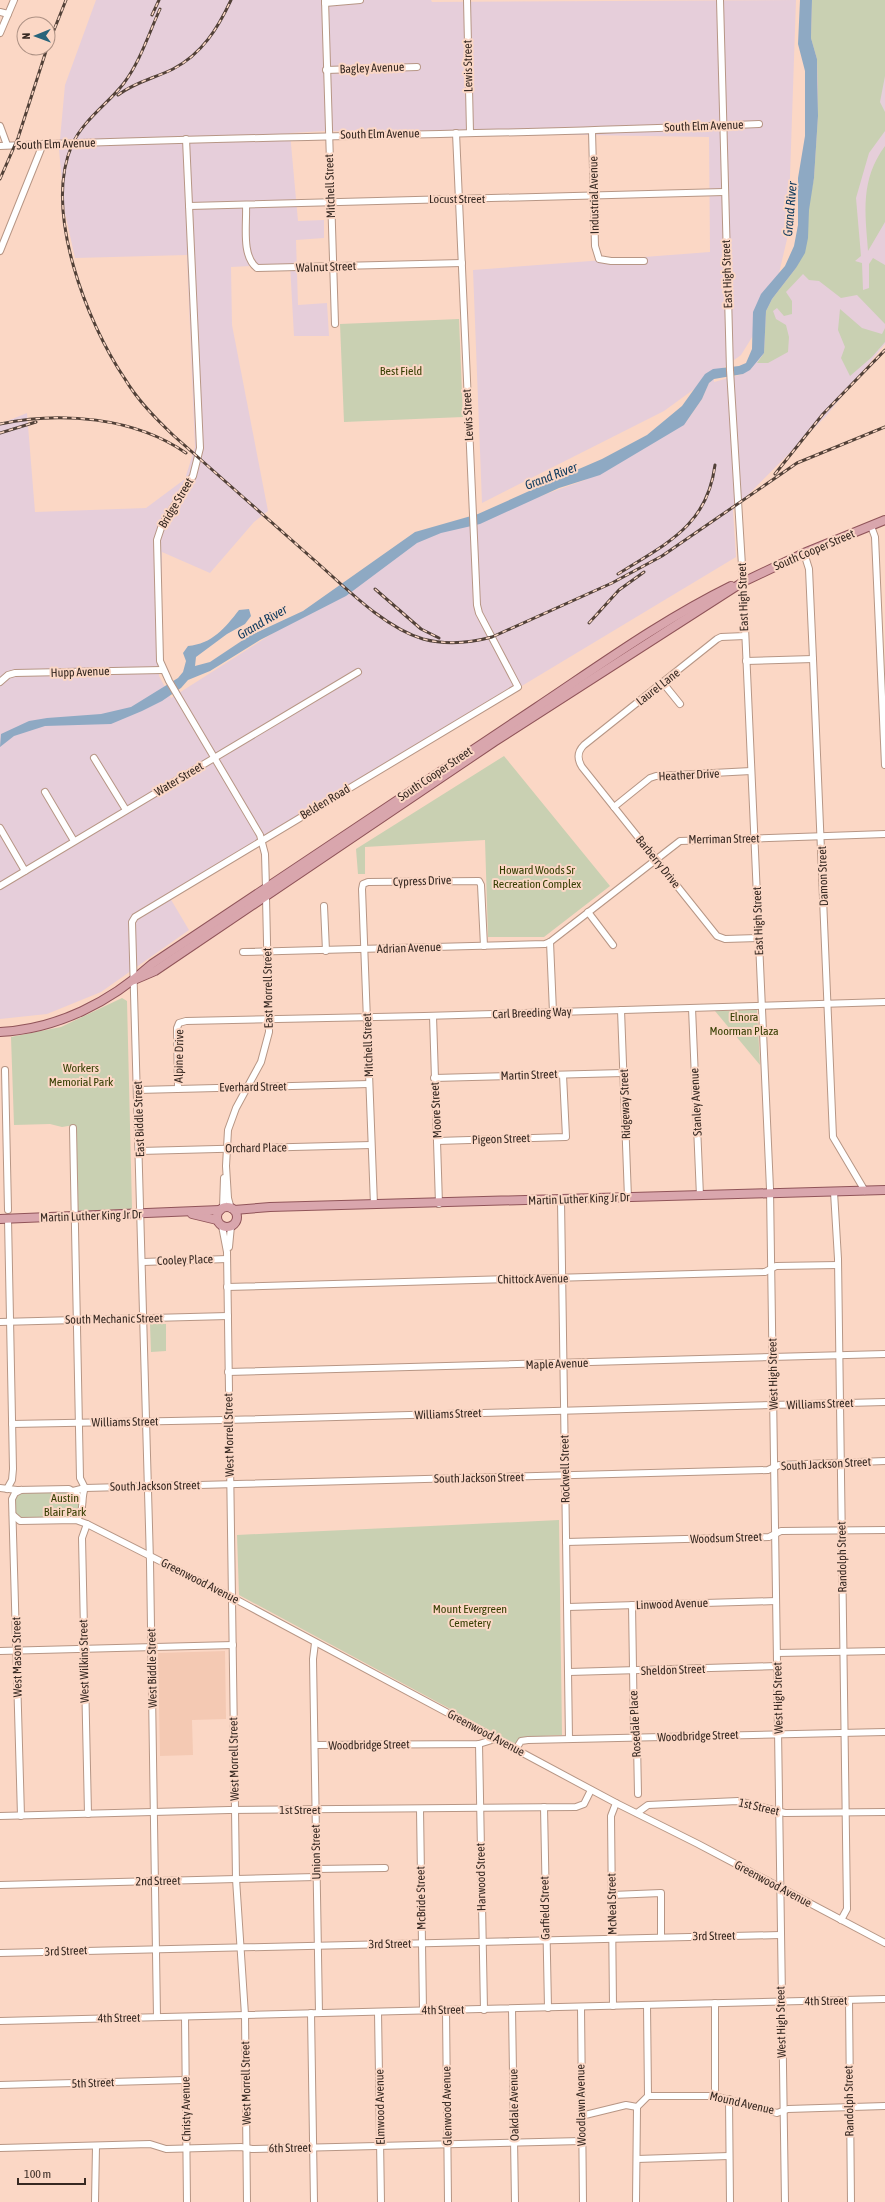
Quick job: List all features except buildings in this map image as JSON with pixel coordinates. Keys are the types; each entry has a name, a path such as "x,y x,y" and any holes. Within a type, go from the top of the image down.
{"main road":[{"name":"South Cooper Street","path":"134,980 155,971 494,742 743,582 804,553 885,520"},
{"name":"South Cooper Street","path":"0,1032 36,1027 65,1018 98,1004 134,980 152,964 655,628 700,601 743,582"},
{"path":"266,888 266,897"},
{"name":"Martin Luther King Jr Dr","path":"4,1219 227,1209 272,1209 885,1190"},
{"path":"227,1209 237,1215 226,1223 227,1209"},
{"name":"Martin Luther King Jr Dr","path":"181,1212 226,1223 244,1214 272,1209"}],"street":[{"path":"0,33 14,0"},
{"path":"325,2 360,0"},
{"name":"Lewis Street","path":"467,0 470,132"},
{"name":"East High Street","path":"720,0 722,126 730,385 743,582 770,1194"},
{"name":"Mitchell Street","path":"325,2 335,324"},
{"path":"0,12 8,14"},
{"name":"Bagley Avenue","path":"326,70 417,66"},
{"name":"South Elm Avenue","path":"3,146 328,135 592,131 760,124"},
{"path":"0,126 3,146"},
{"name":"Industrial Avenue","path":"592,131 595,246 599,259 611,261 644,261"},
{"name":"Lewis Street","path":"456,133 472,529 479,613 518,687"},
{"name":"Bridge Street","path":"186,139 200,448 193,476 162,525 156,540 160,661 162,670 168,681 262,840 266,888"},
{"path":"0,252 43,144"},
{"name":"Locust Street","path":"189,206 724,192"},
{"name":"Walnut Street","path":"246,205 248,250 252,262 257,268 462,263"},
{"path":"871,526 875,537 885,765"},
{"name":"Damon Street","path":"804,553 809,569 814,659 833,1137 865,1191"},
{"name":"Laurel Lane","path":"578,753 584,746 717,639 721,637 745,636"},
{"path":"746,661 814,659"},
{"name":"Hupp Avenue","path":"0,682 8,675 15,673 162,670"},
{"name":"Water Street","path":"0,886 358,672"},
{"path":"663,683 680,704"},
{"name":"Belden Road","path":"133,919 518,687"},
{"name":"Barberry Drive","path":"578,753 578,761 582,767 717,936 725,939 758,938"},
{"path":"94,758 126,810"},
{"name":"Heather Drive","path":"614,806 650,778 656,776 751,772"},
{"path":"45,792 74,842"},
{"path":"0,828 25,871"},
{"name":"Merriman Street","path":"550,942 656,858 675,844 686,839 754,839 885,834"},
{"name":"Cypress Drive","path":"363,884 368,882 475,880 480,882 484,946"},
{"name":"Mitchell Street","path":"363,884 364,950 374,1205"},
{"name":"East Morrell Street","path":"227,1209 226,1166 230,1123 265,1052 270,1019 266,897"},
{"path":"324,906 326,951"},
{"path":"588,912 613,945"},
{"name":"East Biddle Street","path":"133,919 144,1319"},
{"path":"550,942 553,1012"},
{"name":"Adrian Avenue","path":"243,952 364,950 545,944 550,942"},
{"name":"Carl Breeding Way","path":"179,1023 186,1021 433,1016 885,1002"},
{"name":"Stanley Avenue","path":"692,1008 700,1196"},
{"name":"Ridgeway Street","path":"622,1010 628,1198"},
{"name":"Moore Street","path":"433,1016 439,1204"},
{"name":"Alpine Drive","path":"178,1088 177,1037 179,1023"},
{"path":"5,1070 2,1117 8,1210"},
{"name":"Martin Street","path":"434,1078 623,1073"},
{"name":"Pigeon Street","path":"437,1141 566,1137 563,1075"},
{"name":"Everhard Street","path":"138,1090 369,1084"},
{"path":"73,1128 80,1478 84,1488 82,1502 83,1518 87,1524"},
{"name":"Orchard Place","path":"140,1151 371,1145"},
{"name":"Randolph Street","path":"834,1192 838,1265 846,1812 847,1909 846,1916 842,1920"},
{"name":"West High Street","path":"770,1194 785,2202"},
{"name":"Rockwell Street","path":"561,1200 569,1739"},
{"path":"4,1219 9,1322 13,1474 7,1489"},
{"path":"226,1223 228,1316"},
{"name":"Cooley Place","path":"143,1262 227,1259"},
{"name":"Chittock Avenue","path":"227,1287 764,1272 771,1270 776,1266 838,1265"},
{"name":"South Mechanic Street","path":"0,1322 228,1316"},
{"name":"West Morrell Street","path":"228,1316 236,1879 245,2015 248,2202"},
{"name":"West Biddle Street","path":"144,1319 150,1556 157,2017"},
{"name":"Maple Avenue","path":"228,1372 885,1354"},
{"name":"Williams Street","path":"12,1424 229,1420 885,1402"},
{"name":"South Jackson Street","path":"0,1488 73,1491 84,1488 148,1486 768,1470 779,1465 885,1462"},
{"name":"West Mason Street","path":"7,1489 12,1499 14,1528 21,1816"},
{"path":"12,1499 15,1493 21,1490"},
{"path":"73,1491 82,1502"},
{"path":"73,1520 78,1518 82,1510"},
{"path":"13,1515 20,1522 14,1528"},
{"name":"Greenwood Avenue","path":"20,1522 73,1520 87,1524 232,1598 591,1790 842,1920 884,1940"},
{"name":"West Wilkins Street","path":"87,1524 82,1538 88,1814"},
{"name":"Woodsum Street","path":"566,1542 769,1537 781,1531 885,1530"},
{"name":"Linwood Avenue","path":"568,1607 776,1601"},
{"name":"Rosedale Place","path":"632,1606 638,1794"},
{"name":"Union Street","path":"315,1643 313,1659 319,2013"},
{"path":"0,1651 233,1645"},
{"path":"777,1653 885,1651"},
{"name":"Sheldon Street","path":"569,1672 777,1666"},
{"name":"Woodbridge Street","path":"516,1749 518,1744 524,1740 885,1732"},
{"name":"Woodbridge Street","path":"315,1745 478,1744 495,1739"},
{"name":"Harwood Street","path":"478,1744 484,2010"},
{"name":"1st Street","path":"0,1816 235,1810 580,1806 591,1790"},
{"name":"1st Street","path":"636,1813 648,1805 738,1801 779,1812 885,1812"},
{"name":"McNeal Street","path":"613,2006 611,1816 616,1803"},
{"name":"Garfield Street","path":"544,1807 548,2008"},
{"name":"McBride Street","path":"420,1809 423,2011"},
{"path":"316,1869 385,1868"},
{"name":"2nd Street","path":"0,1885 316,1877"},
{"path":"612,1895 662,1893 661,1937"},
{"name":"3rd Street","path":"0,1953 780,1935"},
{"name":"4th Street","path":"0,2021 885,1999"},
{"name":"Randolph Street","path":"849,2000 851,2202"},
{"path":"715,2003 715,2096"},
{"path":"636,2202 637,2107 648,2096 646,2005"},
{"name":"Woodlawn Avenue","path":"581,2007 583,2202"},
{"name":"Oakdale Avenue","path":"512,2009 515,2202"},
{"name":"Glenwood Avenue","path":"446,2010 448,2202"},
{"name":"Elmwood Avenue","path":"378,2012 381,2202"},
{"path":"311,2013 314,2202"},
{"name":"Christy Avenue","path":"185,2017 187,2202"},
{"name":"5th Street","path":"0,2085 185,2080"},
{"name":"Mound Avenue","path":"648,2096 715,2096 729,2098 777,2113 783,2111 885,2106"},
{"path":"729,2098 730,2202"},
{"path":"581,2116 626,2105 637,2107"},
{"name":"6th Street","path":"0,2148 150,2144 166,2149 313,2148 582,2141"},
{"path":"95,2202 96,2146"},
{"path":"637,2159 729,2156"}],"shaded area":[{"path":"96,0 431,0 432,2 796,0 788,235 771,307 807,256 885,67 885,344 826,416 733,510 736,557 170,898 189,930 101,992 47,1014 0,1019 0,424 27,413 35,512 146,508 185,479 195,447 187,255 75,258 65,213 59,150 65,85","holes":["326,131 709,137 710,252 473,270 482,503 664,411 741,355 769,310 743,374 714,382 714,379 709,383 702,399 687,421 585,480 421,539 171,698 159,676 162,552 210,573 254,522 268,511 232,325 231,267 290,264 294,336 329,336 327,303 298,305 296,240 324,238 324,220 298,221 290,133"]},
{"path":"225,1651 226,1719 192,1720 193,1755 160,1756 158,1653"}],"green space":[{"path":"812,0 885,0 885,76 880,102 885,112 885,131 869,153 856,198 861,256 855,261 862,263 863,290 869,288 869,264 873,258 885,265 885,324 857,295 841,298 819,281 809,280 803,274 786,292 792,301 792,314 784,316 777,308 773,311 776,319 786,325 789,337 788,352 768,363 757,363 764,353 766,311 772,299 796,268 814,178 818,116 818,84 817,59 811,38"},
{"path":"885,146 885,222 868,251 865,210 868,184 871,171"},
{"path":"840,309 862,328 882,334 885,328 885,342 872,357 850,376 841,358 845,347 838,330"},
{"name":"Best Field","path":"459,319 463,417 344,422 340,324"},
{"name":"Howard Woods Sr Recreation Complex","path":"504,756 610,886 544,937 488,937 485,840 365,847 365,874 358,874 356,849"},
{"name":"Workers Memorial Park","path":"122,998 127,1001 132,1209 77,1211 74,1125 62,1127 50,1124 14,1125 11,1037 61,1027"},
{"name":"Elnora Moorman Plaza","path":"757,1010 760,1065 715,1011"},
{"path":"150,1324 166,1324 166,1351 151,1352"},
{"name":"Austin Blair Park","path":"69,1489 82,1502 78,1518 16,1520 12,1499 15,1493"},
{"name":"Mount Evergreen Cemetery","path":"559,1520 562,1735 522,1737 515,1744 239,1595 237,1535"}],"water":[{"name":"Grand River","path":"800,0 812,0 811,38 817,59 818,116 814,178 809,210 808,238 805,253 796,268 772,299 766,311 764,353 750,370 743,374 714,379 709,383 702,399 684,425 600,475 559,488 480,524 441,533 417,543 346,596 260,640 210,671 188,680 181,688 162,701 111,724 45,726 14,736 0,747 1,734 29,721 47,718 101,714 131,707 178,678 183,672 186,661 183,653 188,646 197,645 217,634 239,610 249,609 251,616 245,624 227,634 196,657 195,666 210,662 249,636 303,611 415,532 478,514 602,459 647,435 682,406 705,374 713,369 739,366 746,363 752,349 753,312 761,294 785,266 794,246 798,225 798,178 805,136 805,71 798,44"}],"railway":[{"path":"56,25 66,0"},
{"path":"152,15 159,0"},
{"path":"118,95 138,83 173,69 192,56 201,48 215,30 231,0"},
{"path":"160,9 140,57 130,75 118,91 89,120 77,136 72,145 64,172 63,202 66,233 73,266 84,298 111,356 130,387 154,416 174,436 351,593 379,616 393,625 423,639 440,642 467,642 492,637 612,583 662,556 797,463 885,427"},
{"path":"0,179 18,138 44,56"},
{"path":"775,474 823,414 885,350"},
{"path":"0,424 47,418 96,420 143,431 166,441 186,453"},
{"path":"0,433 36,422"},
{"path":"618,574 667,543 681,532 693,519 703,504 710,486 715,465"},
{"path":"589,623 619,590 644,572"},
{"path":"375,589 421,629 439,638"}]}
